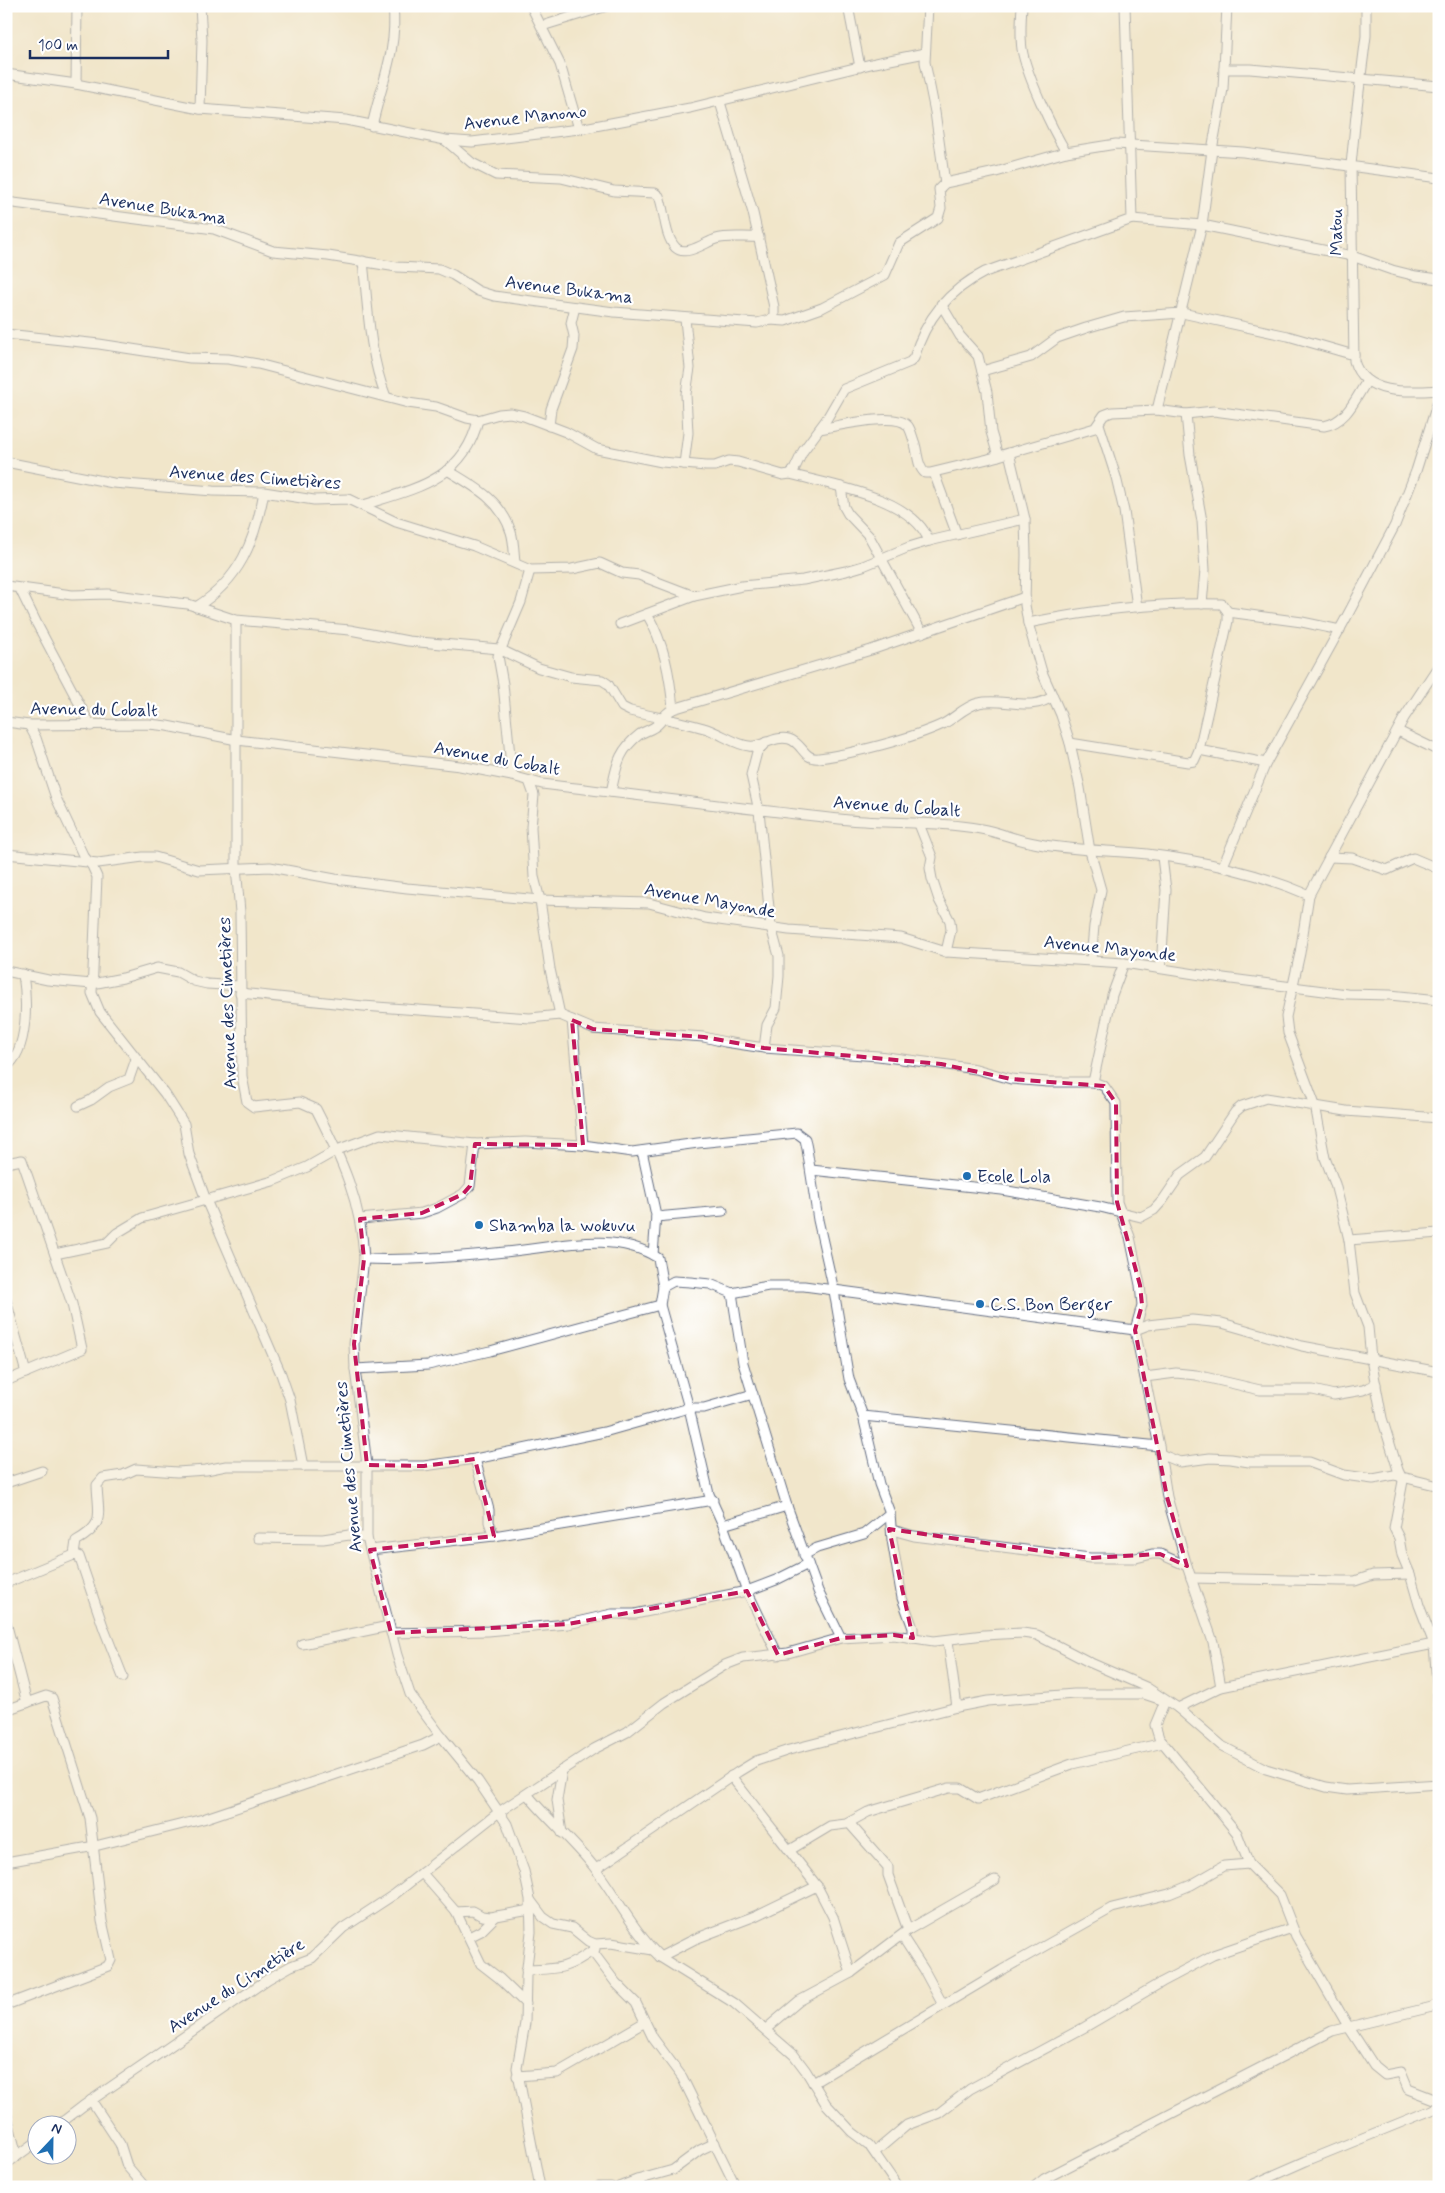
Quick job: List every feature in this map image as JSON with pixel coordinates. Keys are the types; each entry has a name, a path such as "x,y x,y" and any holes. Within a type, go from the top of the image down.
{"street":[{"path":"76,84 77,6"},
{"path":"200,6 202,40 200,109"},
{"path":"372,126 393,48 393,6"},
{"path":"531,6 560,64 579,129"},
{"path":"542,26 608,6"},
{"path":"848,6 860,67"},
{"path":"928,6 925,53 927,76 935,112 945,183 996,172 1066,152 1116,144 1212,150 1352,165 1439,178"},
{"path":"1022,6 1021,32 1023,53 1033,82 1066,152"},
{"path":"1125,6 1132,219"},
{"path":"1158,410 1202,224 1212,150 1221,105 1227,6"},
{"name":"Matou","path":"1366,6 1366,36 1352,165 1352,256 1354,355 1358,372 1367,381"},
{"name":"Avenue Manono","path":"6,74 76,84 200,109 346,120 445,140 472,142 579,129 720,102 925,53"},
{"path":"1224,69 1250,69 1439,86"},
{"path":"720,102 737,155 759,237 774,307 774,315 770,320"},
{"path":"445,140 472,163 496,174 561,178 614,191 655,193 659,196 662,203 672,242 681,251 700,247 716,239 726,237 759,237"},
{"name":"Avenue Bukama","path":"6,202 214,229 273,251 363,261 396,267 439,269 453,274 478,291 494,296 685,319 757,323 770,320 785,321 822,308 885,275 899,243 908,236 931,225 938,218 941,208 939,189 945,183"},
{"path":"790,474 844,389 910,362 914,358 929,320 941,304 971,279 985,272 1132,219 1202,224 1352,256 1392,270 1439,279"},
{"path":"363,261 372,347 378,377 386,397"},
{"path":"941,304 960,336 978,356 987,392 991,432 998,456"},
{"path":"549,426 551,409 573,349 571,323 575,307"},
{"path":"982,372 1031,357 1052,341 1086,328 1124,317 1182,313 1288,336 1354,355"},
{"path":"684,464 688,433 686,394 690,368 685,319"},
{"path":"6,334 98,344 190,358 228,359 258,364 408,403 436,407 478,420 510,413 578,437 597,449 662,462 715,466 729,461 775,474 790,474 841,487 887,502 902,510 920,526 929,541"},
{"path":"820,429 884,420 900,420 908,426 921,468 925,473 934,473 1095,428 1104,416 1112,412 1158,410 1186,414 1214,411 1324,426 1342,420 1367,381 1376,386 1391,389 1439,390"},
{"path":"1223,866 1266,763 1340,630 1395,525 1416,471 1439,398"},
{"path":"1186,414 1190,455 1202,521 1205,570 1202,604"},
{"path":"363,504 425,485 436,479 460,458 471,442 478,420"},
{"path":"1099,424 1116,477 1124,511 1137,607"},
{"path":"1009,453 1024,519 1026,555 1025,597 1028,623 1042,672 1062,715 1070,742 1080,788 1090,851 1101,890 1094,926 1091,960"},
{"name":"Avenue des Cimetières","path":"6,462 113,483 213,491 264,492 314,500 348,499 363,504 396,522 459,541 530,570 572,569 600,564 622,573 639,575 694,596"},
{"path":"447,470 485,493 501,510 511,532 515,563"},
{"path":"934,473 957,535"},
{"path":"841,487 844,507 869,536 922,633"},
{"path":"196,607 212,598 236,572 249,545 261,511 264,492"},
{"path":"620,624 694,596 760,583 803,580 863,566 929,541 1024,519"},
{"path":"512,776 503,684 498,664 500,649 521,602 530,570"},
{"path":"6,586 72,595 108,594 178,603 236,620 350,630 408,641 500,649 539,668 571,677 602,680 608,684 622,707 722,734 740,745 752,747 778,738 789,739 799,744 804,753 809,757 817,758 864,748 918,733 944,723 976,703 985,701 1025,704 1048,700 1053,696"},
{"path":"20,589 91,726"},
{"path":"612,792 616,765 625,750 641,734 657,725 663,714 673,709 806,671 1025,597"},
{"path":"1028,623 1093,611 1137,607 1222,604 1228,612 1223,648 1200,750 1194,761 1188,762 1070,742"},
{"path":"1228,612 1302,622 1340,630"},
{"path":"647,614 665,657 671,685 673,709"},
{"name":"Avenue des Cimetières","path":"236,620 236,867 240,912 242,1076 248,1104 254,1107 300,1102 316,1109 337,1150 353,1190 363,1233 364,1259 355,1321 355,1369 368,1465 367,1538 390,1630 410,1694 478,1781 499,1812 514,1840 530,1899"},
{"path":"1439,665 1398,731 1310,895 1286,1017 1288,1033 1314,1105 1325,1158 1335,1184 1349,1240 1355,1293 1368,1327 1371,1359 1382,1418 1404,1484 1394,1528 1434,1644 1439,1710"},
{"name":"Avenue du Cobalt","path":"6,722 29,725 91,726 149,724 237,740 415,760 512,776 529,781 726,805 759,811 873,822 983,829 1034,843 1090,851 1162,856 1223,866 1310,895"},
{"path":"29,725 36,738 56,798 97,877 92,993 100,1012 173,1105 181,1119 186,1133 189,1154 206,1200 281,1374 290,1400 304,1466"},
{"path":"1398,731 1439,751"},
{"path":"764,1048 767,1025 776,1008 779,956 771,927 759,811 751,776 757,752 766,741"},
{"path":"1200,750 1266,763"},
{"path":"529,781 534,795 535,806 530,827 534,877 540,900 550,969 560,1015"},
{"path":"919,824 932,857 930,868 934,885 950,921 951,930 946,952"},
{"name":"Avenue Mayonde","path":"6,854 88,862 113,862 143,857 164,859 199,870 236,867 286,868 335,879 407,888 540,900 649,903 705,918 771,927 901,938 946,952 1124,963 1347,994 1439,1000"},
{"path":"1162,856 1166,900 1162,968"},
{"path":"1329,857 1352,858 1387,870 1393,869 1413,858 1439,869"},
{"path":"1093,1082 1112,995 1124,963"},
{"path":"6,971 48,980 92,984 123,978 157,968 178,972 186,978 207,984 363,1006 530,1018 560,1015 593,1028 693,1035 764,1048 878,1056 941,1064 1022,1080 1093,1082 1104,1086 1116,1103 1117,1202 1123,1213 1130,1237 1142,1305 1135,1330 1160,1450 1167,1497 1187,1566 1213,1642 1222,1687"},
{"path":"6,1067 14,1059 20,1046 26,995 23,974"},
{"path":"572,1020 583,1145"},
{"path":"78,1106 91,1100 109,1087 129,1079 136,1058"},
{"path":"811,1170 1002,1190 1100,1207 1141,1217 1154,1210 1180,1175 1205,1157 1235,1112 1242,1106 1266,1098 1346,1111 1439,1118"},
{"path":"55,1254 108,1243 117,1233 142,1218 166,1209 273,1181 307,1167 337,1150 385,1133 475,1144 525,1142 583,1145 623,1152 797,1133 804,1139 849,1379 863,1416 879,1484 890,1513 902,1598 913,1628 914,1638"},
{"path":"360,1219 422,1213 437,1208 463,1194 470,1186 475,1144"},
{"path":"642,1151 656,1217 653,1255"},
{"path":"6,1163 22,1160 72,1304 82,1349 6,1382"},
{"path":"656,1217 723,1212"},
{"path":"1349,1240 1439,1233"},
{"path":"364,1259 406,1261 596,1242 618,1244 653,1255 659,1260 663,1286 660,1305 689,1408 709,1494 748,1591 778,1655"},
{"path":"663,1286 674,1281 710,1284 732,1294 768,1286 804,1286 1135,1330 1148,1325 1192,1320 1222,1322 1302,1346 1439,1372"},
{"path":"732,1294 743,1363 787,1506 818,1591 841,1638"},
{"path":"6,1300 26,1373"},
{"path":"355,1369 428,1365 660,1305"},
{"path":"1145,1377 1176,1373 1196,1375 1260,1390 1313,1390 1334,1395 1363,1390 1376,1384"},
{"path":"74,1555 76,1541 88,1535 98,1521 97,1485 103,1478 123,1475 136,1469 177,1472 206,1470 226,1466 424,1466 475,1459 604,1432 689,1408 704,1408 753,1394"},
{"path":"863,1416 1160,1450 1180,1462 1221,1458 1249,1462 1308,1462 1336,1474 1373,1479 1394,1475 1439,1486"},
{"path":"475,1459 489,1510 489,1522 494,1536"},
{"path":"6,1483 42,1471"},
{"path":"370,1550 494,1536 713,1500"},
{"path":"723,1525 787,1506"},
{"path":"804,1555 817,1548 864,1534 890,1513"},
{"path":"892,1530 914,1536 1090,1558 1136,1558 1160,1554 1187,1566"},
{"path":"258,1538 323,1539 349,1535 367,1538"},
{"path":"6,1583 74,1555 79,1556 123,1677"},
{"path":"302,1644 390,1630 488,1631 568,1624 612,1614 635,1614 748,1591 808,1564"},
{"path":"1191,1578 1348,1581 1373,1575 1410,1574"},
{"path":"6,1622 27,1703"},
{"name":"Avenue du Cimetière","path":"70,2116 268,1979 291,1966 312,1958 343,1928 395,1894 499,1812 594,1749 627,1732 664,1702 725,1666 743,1658 778,1655 841,1638 894,1635 948,1640 984,1635 1022,1633 1038,1635 1090,1663 1146,1687 1165,1701"},
{"path":"948,1640 957,1707"},
{"path":"1178,1708 1222,1687 1434,1644"},
{"path":"596,1869 731,1776 756,1761 789,1750 957,1707 1025,1697 1074,1694 1144,1694 1165,1701 1178,1708 1230,1751 1256,1765 1280,1774 1347,1790 1439,1784"},
{"path":"6,1710 48,1696 52,1698 90,1818 102,1920 110,1964 90,1974 6,2006"},
{"path":"1146,1747 1165,1701"},
{"path":"1155,1729 1163,1743 1238,1833 1249,1864 1280,1895 1287,1909 1292,1928 1348,2026 1377,2070 1384,2074 1401,2072 1408,2089 1439,2101"},
{"path":"6,1862 94,1846 212,1816 396,1754 441,1736"},
{"path":"790,1850 830,1826 849,1823 868,1812 949,1788 960,1788 978,1799 1072,1764 1163,1743"},
{"path":"562,1770 557,1800 562,1832"},
{"path":"731,1776 817,1886 833,1917 851,1973"},
{"path":"527,1794 596,1869 626,1917 653,1950 660,1957 724,1996 766,2029 794,2055 833,2112 875,2152 898,2187"},
{"path":"849,1823 888,1867 888,1875 905,1933 943,2005"},
{"path":"813,2083 943,2005 1112,1908 1169,1894 1191,1885 1224,1866 1249,1864"},
{"path":"422,1873 456,1912 481,1964 526,2004"},
{"path":"766,2029 799,2001 851,1973 905,1933 995,1880"},
{"path":"660,1957 694,1939 755,1916 817,1886"},
{"path":"530,1899 530,1944 526,1970 525,2023 517,2057 518,2076 541,2186"},
{"path":"530,1899 543,1917 554,1924 572,1928 588,1941 601,1945"},
{"path":"456,1912 473,1911 482,1916 496,1916 530,1910"},
{"path":"469,1937 481,1931 496,1916"},
{"path":"875,2152 907,2125 939,2113 970,2089 1086,2027 1162,1982 1213,1955 1292,1928"},
{"path":"526,1970 564,1968 576,1963 601,1945 611,1943 653,1950"},
{"path":"592,1951 616,1983 630,1995 654,2038 682,2077 736,2187"},
{"path":"1034,2187 1044,2179 1332,2031 1432,2007 1439,2003"},
{"path":"518,2076 557,2072 646,2022"},
{"path":"91,2100 120,2144 127,2166 145,2187"},
{"path":"1247,2187 1306,2161 1439,2108"},
{"path":"6,2112 17,2156"},
{"path":"618,2187 639,2183 673,2170 714,2143"},
{"path":"6,2164 28,2148"},
{"path":"598,2187 611,2187"}],"highlighted area":[{"path":"572,1020 593,1029 704,1037 764,1048 941,1064 1011,1079 1104,1086 1116,1103 1117,1202 1140,1285 1142,1305 1135,1330 1167,1497 1187,1566 1160,1554 1090,1558 889,1529 913,1638 894,1635 841,1638 778,1655 747,1591 568,1624 391,1633 370,1550 494,1536 475,1459 424,1466 367,1465 354,1344 364,1259 360,1219 422,1213 463,1194 470,1186 475,1144 583,1145"}],"place":[{"name":"Ecole Lola","path":"967,1176"},
{"name":"Shamba la wokuvu","path":"479,1225"},
{"name":"C.S. Bon Berger","path":"980,1304"}]}
